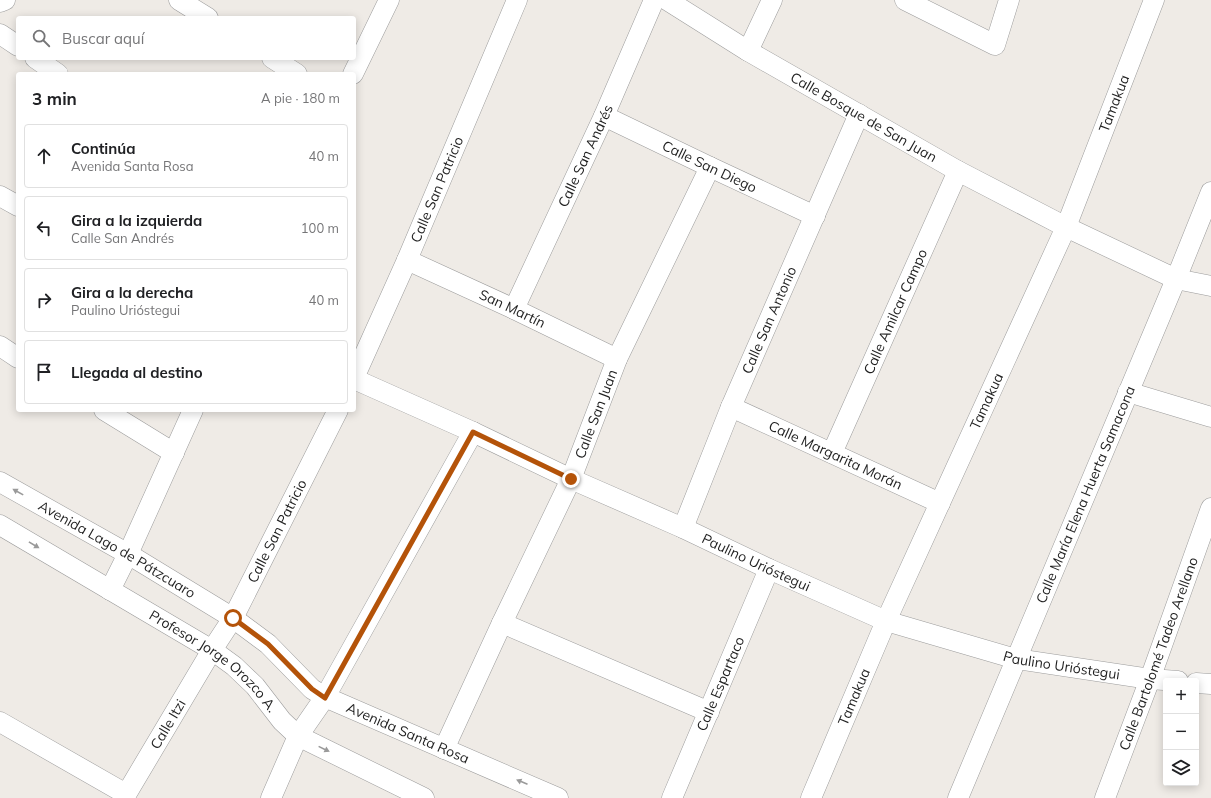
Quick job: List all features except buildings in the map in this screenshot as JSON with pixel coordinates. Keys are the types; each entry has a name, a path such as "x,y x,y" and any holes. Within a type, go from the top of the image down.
{"street":[{"path":"0,2 5,0"},
{"path":"179,0 205,16"},
{"path":"354,72 388,0"},
{"name":"Calle San Patricio","path":"356,375 407,260 517,0"},
{"name":"Calle San Andrés","path":"514,310 604,116 654,0"},
{"name":"Calle Bosque de San Juan","path":"667,0 748,51 958,171 1066,227 1176,278 1211,286"},
{"path":"748,51 772,0"},
{"path":"905,0 995,46 1009,0"},
{"name":"Tamakua","path":"811,798 886,621 1066,227 1154,0"},
{"path":"0,34 16,45"},
{"path":"38,60 55,72"},
{"path":"275,60 294,72"},
{"name":"Calle San Antonio","path":"683,528 731,407 858,114"},
{"name":"Calle San Diego","path":"604,116 815,216"},
{"name":"Calle San Juan","path":"444,749 571,479 617,359 710,167"},
{"name":"Calle Amilcar Campo","path":"832,453 958,171"},
{"name":"Calle María Elena Huerta Samacona","path":"958,798 1211,192"},
{"path":"0,196 16,205"},
{"name":"San Martín","path":"407,260 617,359"},
{"path":"0,346 16,357"},
{"name":"Paulino Urióstegui","path":"356,380 886,621 1016,659 1163,679"},
{"path":"1128,392 1211,416"},
{"name":"Calle Margarita Morán","path":"731,407 940,503"},
{"path":"107,412 174,453"},
{"path":"110,590 128,554 192,412"},
{"name":"Calle San Patricio","path":"212,650 233,618 337,412"},
{"path":"271,798 298,736 325,698 473,432"},
{"name":"Avenida Lago de Pátzcuaro","path":"0,482 128,554 233,618"},
{"name":"Calle Bartolomé Tadeo Arellano","path":"1105,798 1211,508"},
{"name":"Profesor Jorge Orozco A.","path":"0,525 212,650 234,666 255,686 282,721 298,736 418,797"},
{"name":"Calle Espartaco","path":"672,798 769,569"},
{"name":"Avenida Santa Rosa","path":"233,618 268,644 312,689 325,698 558,798"},
{"path":"502,623 709,712"},
{"name":"Calle Itzi","path":"125,796 212,650"},
{"path":"1199,683 1211,684"},
{"path":"0,722 125,796"}],"route":[{"path":"233,618 268,644 312,689 325,698 473,432 571,479"}]}
